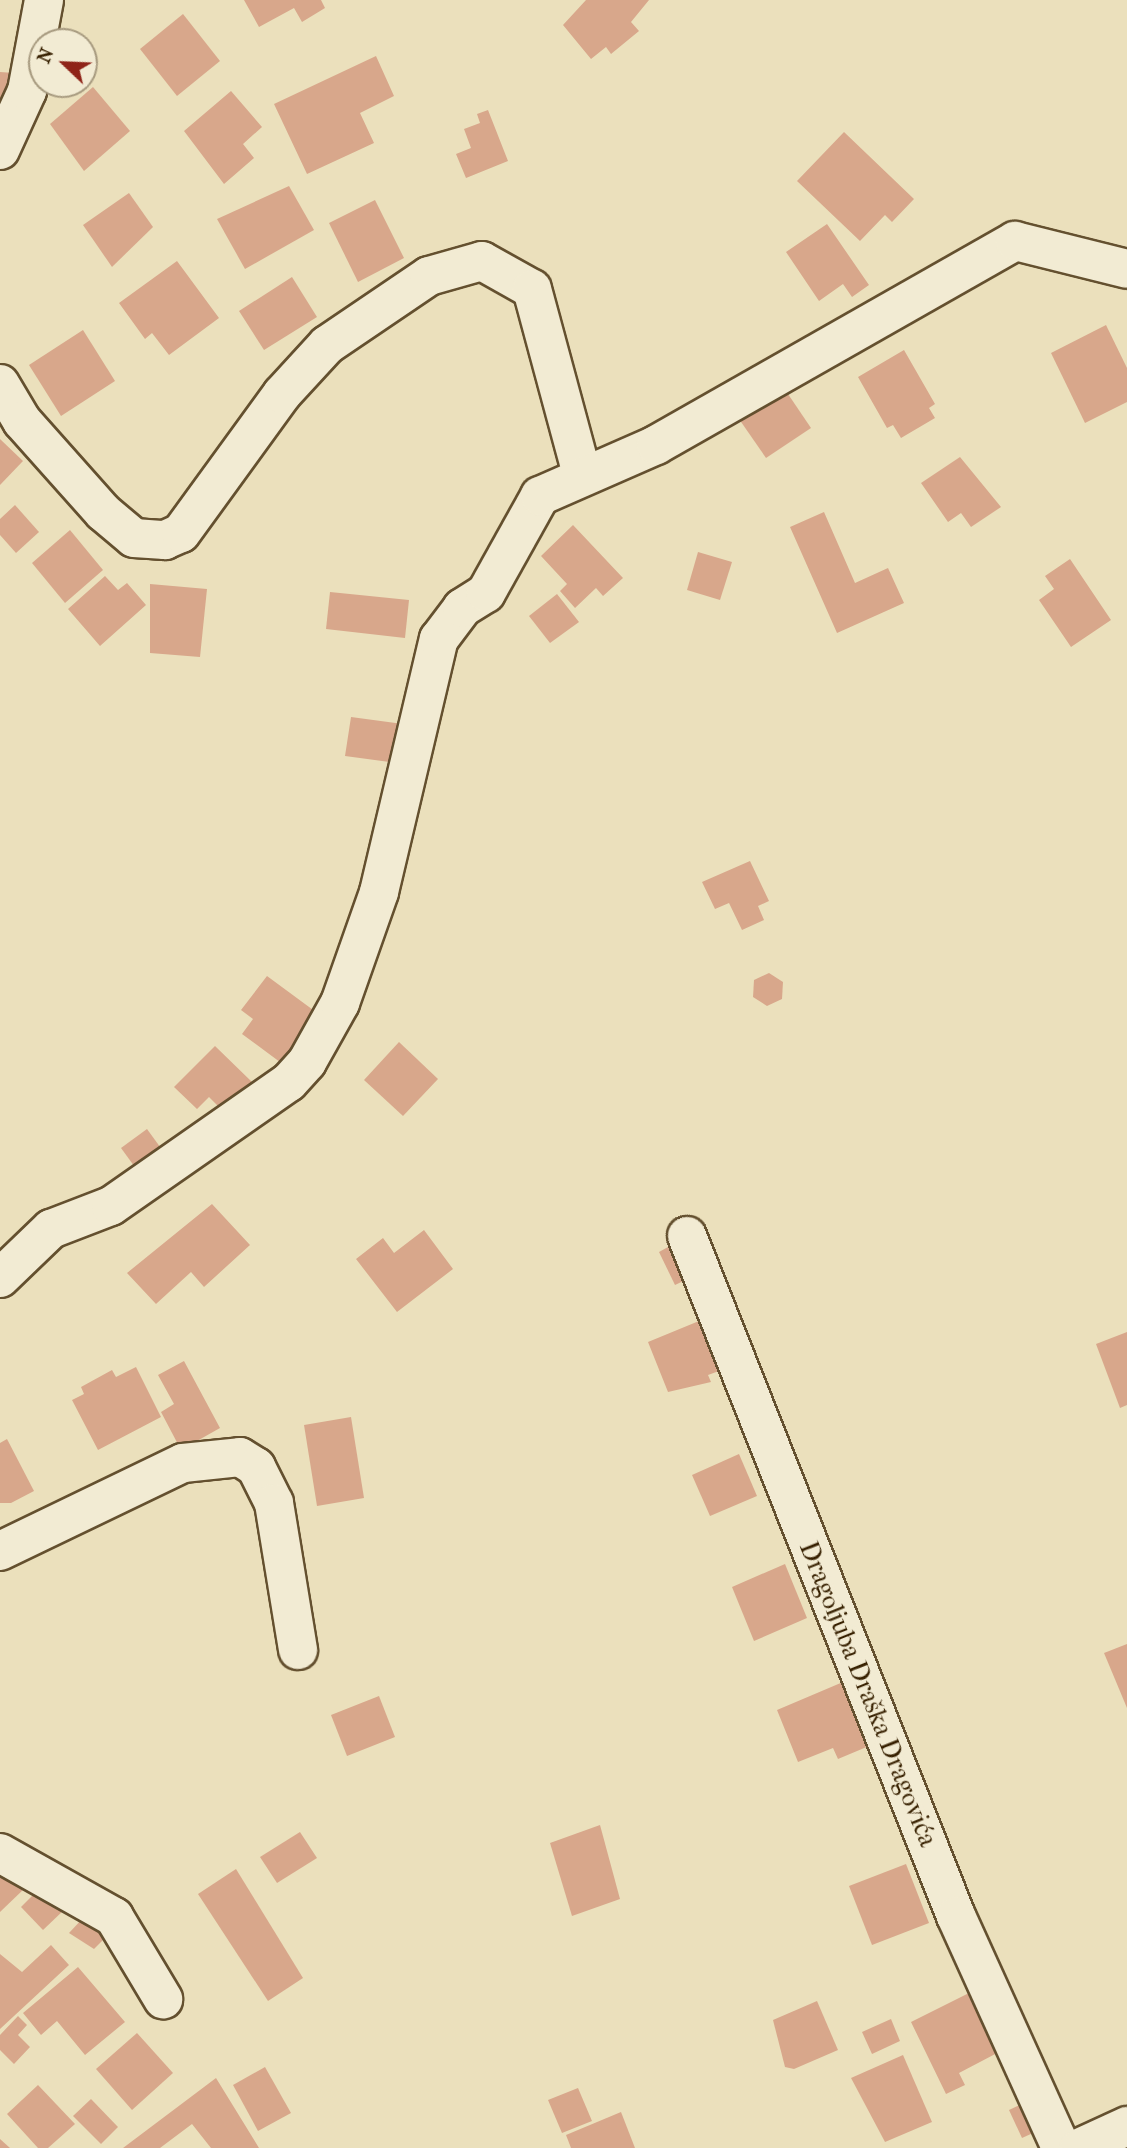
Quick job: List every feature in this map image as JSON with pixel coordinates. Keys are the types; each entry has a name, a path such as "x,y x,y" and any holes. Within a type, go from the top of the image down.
{"street":[{"path":"0,150 27,91 44,0"},
{"path":"0,1278 51,1229 111,1206 289,1082 307,1062 340,1003 379,892 439,639 462,608 486,593 540,496 582,474 656,445 1015,241 1127,269"},
{"path":"0,384 23,421 103,512 134,538 165,540 181,533 282,394 327,345 429,275 482,261 532,289 582,474"},
{"name":"Dragoljuba Draška Dragovića","path":"687,1236 956,1916 1061,2148"},
{"path":"0,1551 183,1463 240,1457 256,1467 274,1503 298,1650"},
{"path":"0,1853 114,1917 163,1999"},
{"path":"1079,2148 1127,2126"}],"building":[{"path":"244,0 321,0 325,8 302,22 294,8 259,27"},
{"path":"586,0 649,0 631,22 639,31 611,54 606,47 591,59 563,25"},
{"path":"183,14 220,61 177,96 140,49"},
{"path":"376,56 394,96 360,113 374,143 307,174 274,104"},
{"path":"0,72 14,73 0,128"},
{"path":"231,91 262,127 243,144 254,158 224,184 184,131"},
{"path":"98,93 130,131 84,171 50,124 80,98 98,98"},
{"path":"488,110 508,161 466,178 456,154 471,148 464,129 480,123 477,114"},
{"path":"844,132 914,199 892,222 885,215 860,241 797,181"},
{"path":"289,186 314,230 245,269 217,219"},
{"path":"129,193 153,227 112,267 83,225"},
{"path":"375,200 404,258 358,282 329,223"},
{"path":"827,224 869,285 852,297 843,284 819,301 786,252"},
{"path":"177,261 219,318 169,355 152,333 145,339 119,303"},
{"path":"292,277 317,317 264,350 239,311"},
{"path":"1106,325 1127,368 1127,402 1085,423 1051,353"},
{"path":"83,330 115,381 61,416 29,365"},
{"path":"904,350 935,404 929,408 935,418 901,438 893,425 887,428 858,377"},
{"path":"788,394 811,428 766,458 739,419"},
{"path":"0,439 23,461 0,485"},
{"path":"960,457 1001,507 971,527 961,513 948,522 921,483"},
{"path":"15,505 39,532 16,553 0,535 0,519"},
{"path":"824,512 855,583 888,568 904,603 837,633 790,527"},
{"path":"573,525 623,578 603,596 596,588 575,608 560,591 567,584 541,556"},
{"path":"70,530 103,570 65,603 32,563"},
{"path":"698,552 732,562 720,600 687,590"},
{"path":"1070,559 1111,620 1071,647 1039,600 1054,589 1045,576"},
{"path":"105,576 118,590 127,583 146,605 100,646 68,609"},
{"path":"150,584 207,589 200,657 150,653"},
{"path":"330,592 409,600 405,638 326,629"},
{"path":"557,594 579,622 550,643 529,616"},
{"path":"351,717 403,724 397,763 345,756"},
{"path":"750,861 769,901 758,906 764,920 742,930 729,903 715,909 702,882"},
{"path":"769,973 783,982 782,999 767,1006 753,997 754,980"},
{"path":"267,976 324,1018 288,1068 242,1034 253,1019 241,1010"},
{"path":"399,1042 438,1079 403,1116 364,1080"},
{"path":"215,1046 252,1082 223,1111 209,1097 197,1109 174,1087"},
{"path":"147,1129 163,1151 137,1170 121,1148"},
{"path":"212,1204 250,1245 204,1287 191,1272 156,1304 127,1273"},
{"path":"424,1230 453,1269 397,1312 356,1259 383,1238 394,1253"},
{"path":"679,1241 696,1275 675,1285 659,1252"},
{"path":"699,1321 719,1371 708,1375 711,1382 668,1392 648,1342"},
{"path":"1127,1332 1127,1405 1120,1408 1096,1344"},
{"path":"184,1361 220,1428 181,1450 161,1412 174,1404 158,1375"},
{"path":"136,1367 161,1417 98,1450 72,1400 84,1394 81,1387 112,1370 116,1377"},
{"path":"351,1417 364,1498 317,1506 304,1425"},
{"path":"7,1439 34,1491 11,1503 0,1503 0,1443"},
{"path":"739,1454 757,1496 710,1516 692,1475"},
{"path":"785,1564 807,1618 754,1641 732,1587"},
{"path":"1127,1644 1127,1708 1104,1653"},
{"path":"843,1682 869,1746 838,1759 833,1748 798,1762 777,1710"},
{"path":"379,1696 395,1737 347,1756 331,1715"},
{"path":"600,1825 620,1899 572,1916 550,1843"},
{"path":"300,1832 317,1858 277,1883 260,1857"},
{"path":"906,1864 929,1923 872,1945 849,1886"},
{"path":"0,1866 25,1888 0,1912"},
{"path":"236,1869 303,1978 268,2001 198,1894"},
{"path":"42,1886 65,1909 43,1930 21,1907"},
{"path":"84,1917 105,1938 94,1949 69,1933"},
{"path":"51,1945 69,1965 0,2029 0,1954 22,1972"},
{"path":"78,1967 125,2022 85,2055 57,2021 41,2035 23,2013"},
{"path":"969,1993 999,2052 959,2073 965,2085 946,2094 911,2022"},
{"path":"817,2001 838,2050 794,2069 785,2067 773,2020"},
{"path":"18,2016 27,2025 18,2035 30,2047 14,2064 0,2050 0,2035"},
{"path":"891,2019 900,2041 872,2054 862,2032"},
{"path":"137,2033 173,2073 132,2110 96,2069"},
{"path":"903,2055 932,2122 885,2142 851,2078"},
{"path":"265,2067 291,2113 258,2131 233,2085"},
{"path":"216,2078 259,2148 211,2148 192,2124 160,2148 123,2148"},
{"path":"38,2085 75,2124 48,2148 38,2148 7,2114"},
{"path":"578,2088 592,2121 562,2133 548,2100"},
{"path":"91,2099 118,2127 101,2144 73,2116"},
{"path":"1032,2099 1044,2128 1022,2138 1009,2110"},
{"path":"621,2112 635,2148 571,2148 566,2135"},
{"path":"0,2139 10,2148 0,2148"}]}
